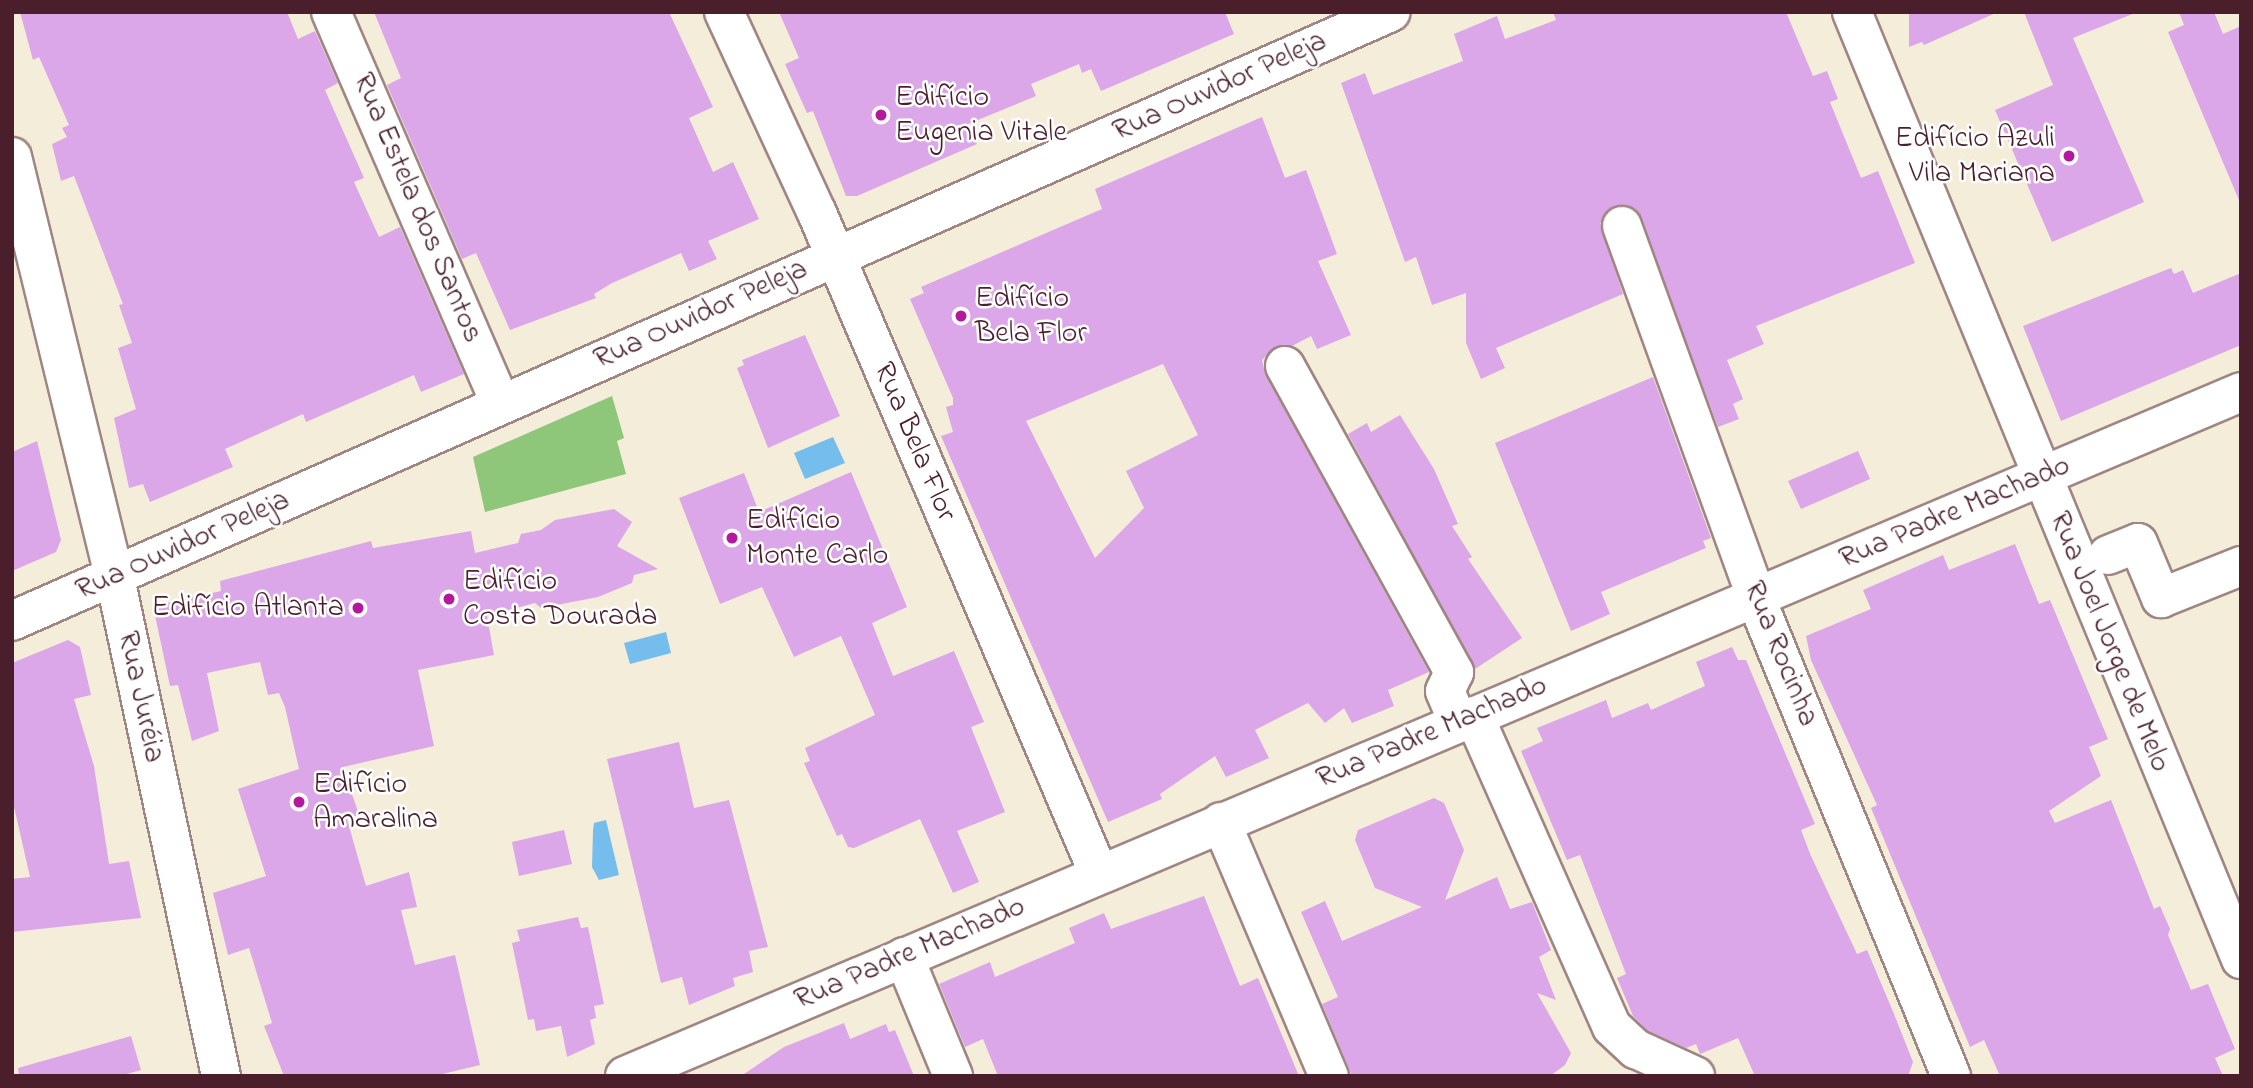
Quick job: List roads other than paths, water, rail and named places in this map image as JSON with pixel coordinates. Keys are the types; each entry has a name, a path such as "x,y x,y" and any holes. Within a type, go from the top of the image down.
{"street":[{"name":"Rua Estela dos Santos","path":"331,12 501,404"},
{"name":"Rua Bela Flor","path":"724,12 834,255 1098,874"},
{"name":"Rua Ouvidor Peleja","path":"12,621 115,578 834,255 1391,12"},
{"name":"Rua Joel Jorge de Melo","path":"1852,12 2241,959"},
{"name":"Rua Juréia","path":"12,156 115,578 221,1076"},
{"name":"Rua Rocinha","path":"1622,226 1756,597 1951,1076"},
{"path":"1285,366 1454,672 1445,691 1466,719 1612,1027 1636,1049 1695,1076"},
{"name":"Rua Padre Machado","path":"625,1076 2241,392"},
{"path":"2108,555 2138,542 2161,598 2241,566"},
{"path":"1221,822 1329,1076"},
{"path":"904,957 953,1076"}],"water":[{"path":"833,437 845,463 805,479 794,453"},
{"path":"666,632 671,653 630,664 624,643"},
{"path":"606,820 619,875 599,880 592,867 593,831 594,823"}],"place":[{"name":"Edifício Eugenia Vitale","path":"881,115"},
{"name":"Edifício Azuli Vila Mariana","path":"2069,156"},
{"name":"Edifício Bela Flor","path":"961,316"},
{"name":"Edifício Monte Carlo","path":"732,538"},
{"name":"Edifício Costa Dourada","path":"449,599"},
{"name":"Edifício Atlanta","path":"358,608"},
{"name":"Edifício Amaralina","path":"299,802"}]}
